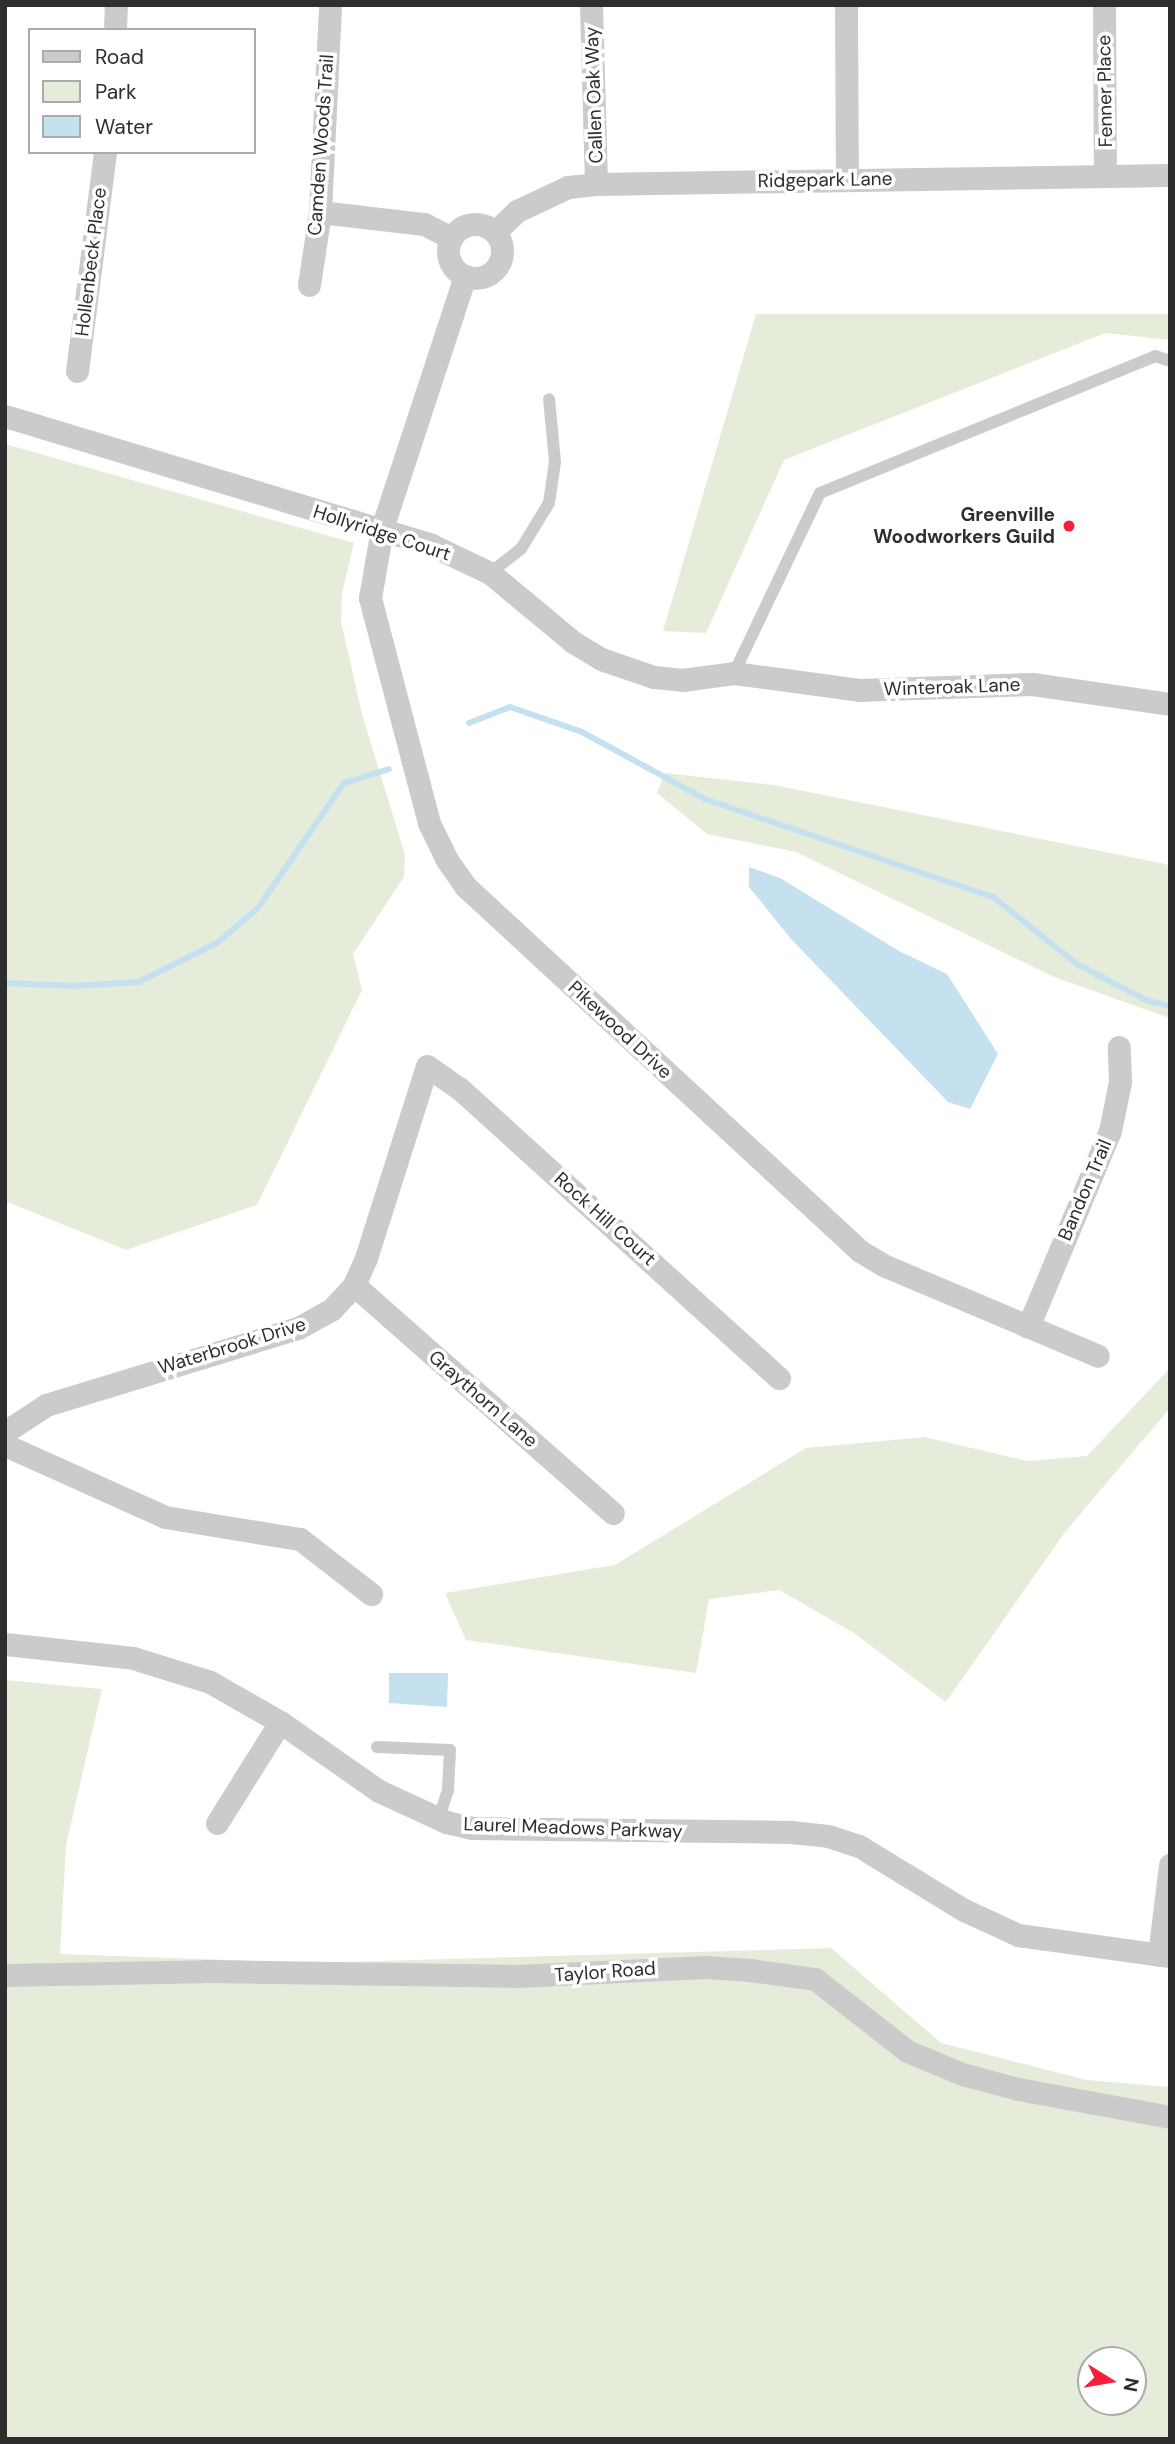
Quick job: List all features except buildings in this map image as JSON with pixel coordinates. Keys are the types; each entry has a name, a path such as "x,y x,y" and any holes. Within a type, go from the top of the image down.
{"street":[{"path":"115,28 116,5"},
{"name":"Camden Woods Trail","path":"309,285 320,212 330,5"},
{"name":"Callen Oak Way","path":"591,5 596,184"},
{"path":"846,5 847,180"},
{"name":"Fenner Place","path":"1104,5 1105,176"},
{"name":"Hollenbeck Place","path":"77,371 105,154"},
{"name":"Ridgepark Lane","path":"495,232 517,211 568,187 596,184 1170,175"},
{"path":"320,212 424,224 452,237"},
{"path":"475,224 495,232 502,245 500,264 487,276 465,276 451,262 452,237 475,224"},
{"path":"382,529 465,276"},
{"name":"Hollyridge Court","path":"5,416 382,529 490,573 573,642 625,669 682,680 734,673"},
{"name":"Pikewood Drive","path":"382,529 370,597 429,823 465,886 860,1251 883,1265 1098,1356"},
{"name":"Winteroak Lane","path":"734,673 859,690 1032,684 1170,704"},
{"name":"Bandon Trail","path":"1028,1327 1110,1131 1120,1083 1119,1047"},
{"name":"Waterbrook Drive","path":"5,1432 46,1405 298,1328 332,1309 354,1285 427,1066"},
{"name":"Rock Hill Court","path":"427,1066 459,1088 779,1378"},
{"name":"Graythorn Lane","path":"354,1285 613,1513"},
{"path":"5,1445 165,1517 300,1539 371,1594"},
{"name":"Laurel Meadows Parkway","path":"5,1644 159,1664 210,1682 280,1722 379,1791 438,1820 472,1828 791,1832 828,1836 893,1865 991,1925 1018,1935 1164,1956 1170,1865"},
{"path":"216,1823 280,1722"},
{"name":"Taylor Road","path":"5,1975 205,1971 529,1976 706,1967 750,1970 815,1979 906,2050 962,2074 1018,2089 1170,2117"}],"lane":[{"path":"734,673 820,493 1155,356 1170,361"},
{"path":"490,573 521,549 549,503 555,462 549,399"},
{"path":"377,1747 450,1750 448,1790 438,1820"}],"green space":[{"path":"756,314 1170,314 1170,340 1105,333 784,460 706,633 663,631"},
{"path":"5,444 354,543 342,593 341,621 362,714 405,855 404,877 353,954 362,990 257,1205 126,1250 5,1201"},
{"path":"665,773 774,785 1170,865 1170,1018 1054,977 796,852 707,834 657,793"},
{"path":"1170,1368 1170,1408 1065,1532 946,1702 854,1633 779,1590 709,1599 696,1673 466,1640 445,1593 615,1565 806,1448 924,1437 1028,1461 1087,1456"},
{"path":"5,1680 102,1689 66,1845 60,1954 311,1963 831,1948 941,2043 1087,2080 1170,2087 1170,2439 5,2439"}],"water":[{"path":"749,867 780,878 899,951 947,974 998,1054 970,1109 948,1102 791,939 749,887"},
{"path":"389,1673 448,1673 447,1707 389,1703"}],"waterway":[{"path":"469,723 510,707 582,732 705,799 993,897 1077,964 1146,1000 1170,1006"},
{"path":"5,983 73,986 139,982 217,943 258,908 344,783 389,769"}],"place":[{"name":"Greenville Woodworkers Guild","path":"1069,526"}]}
